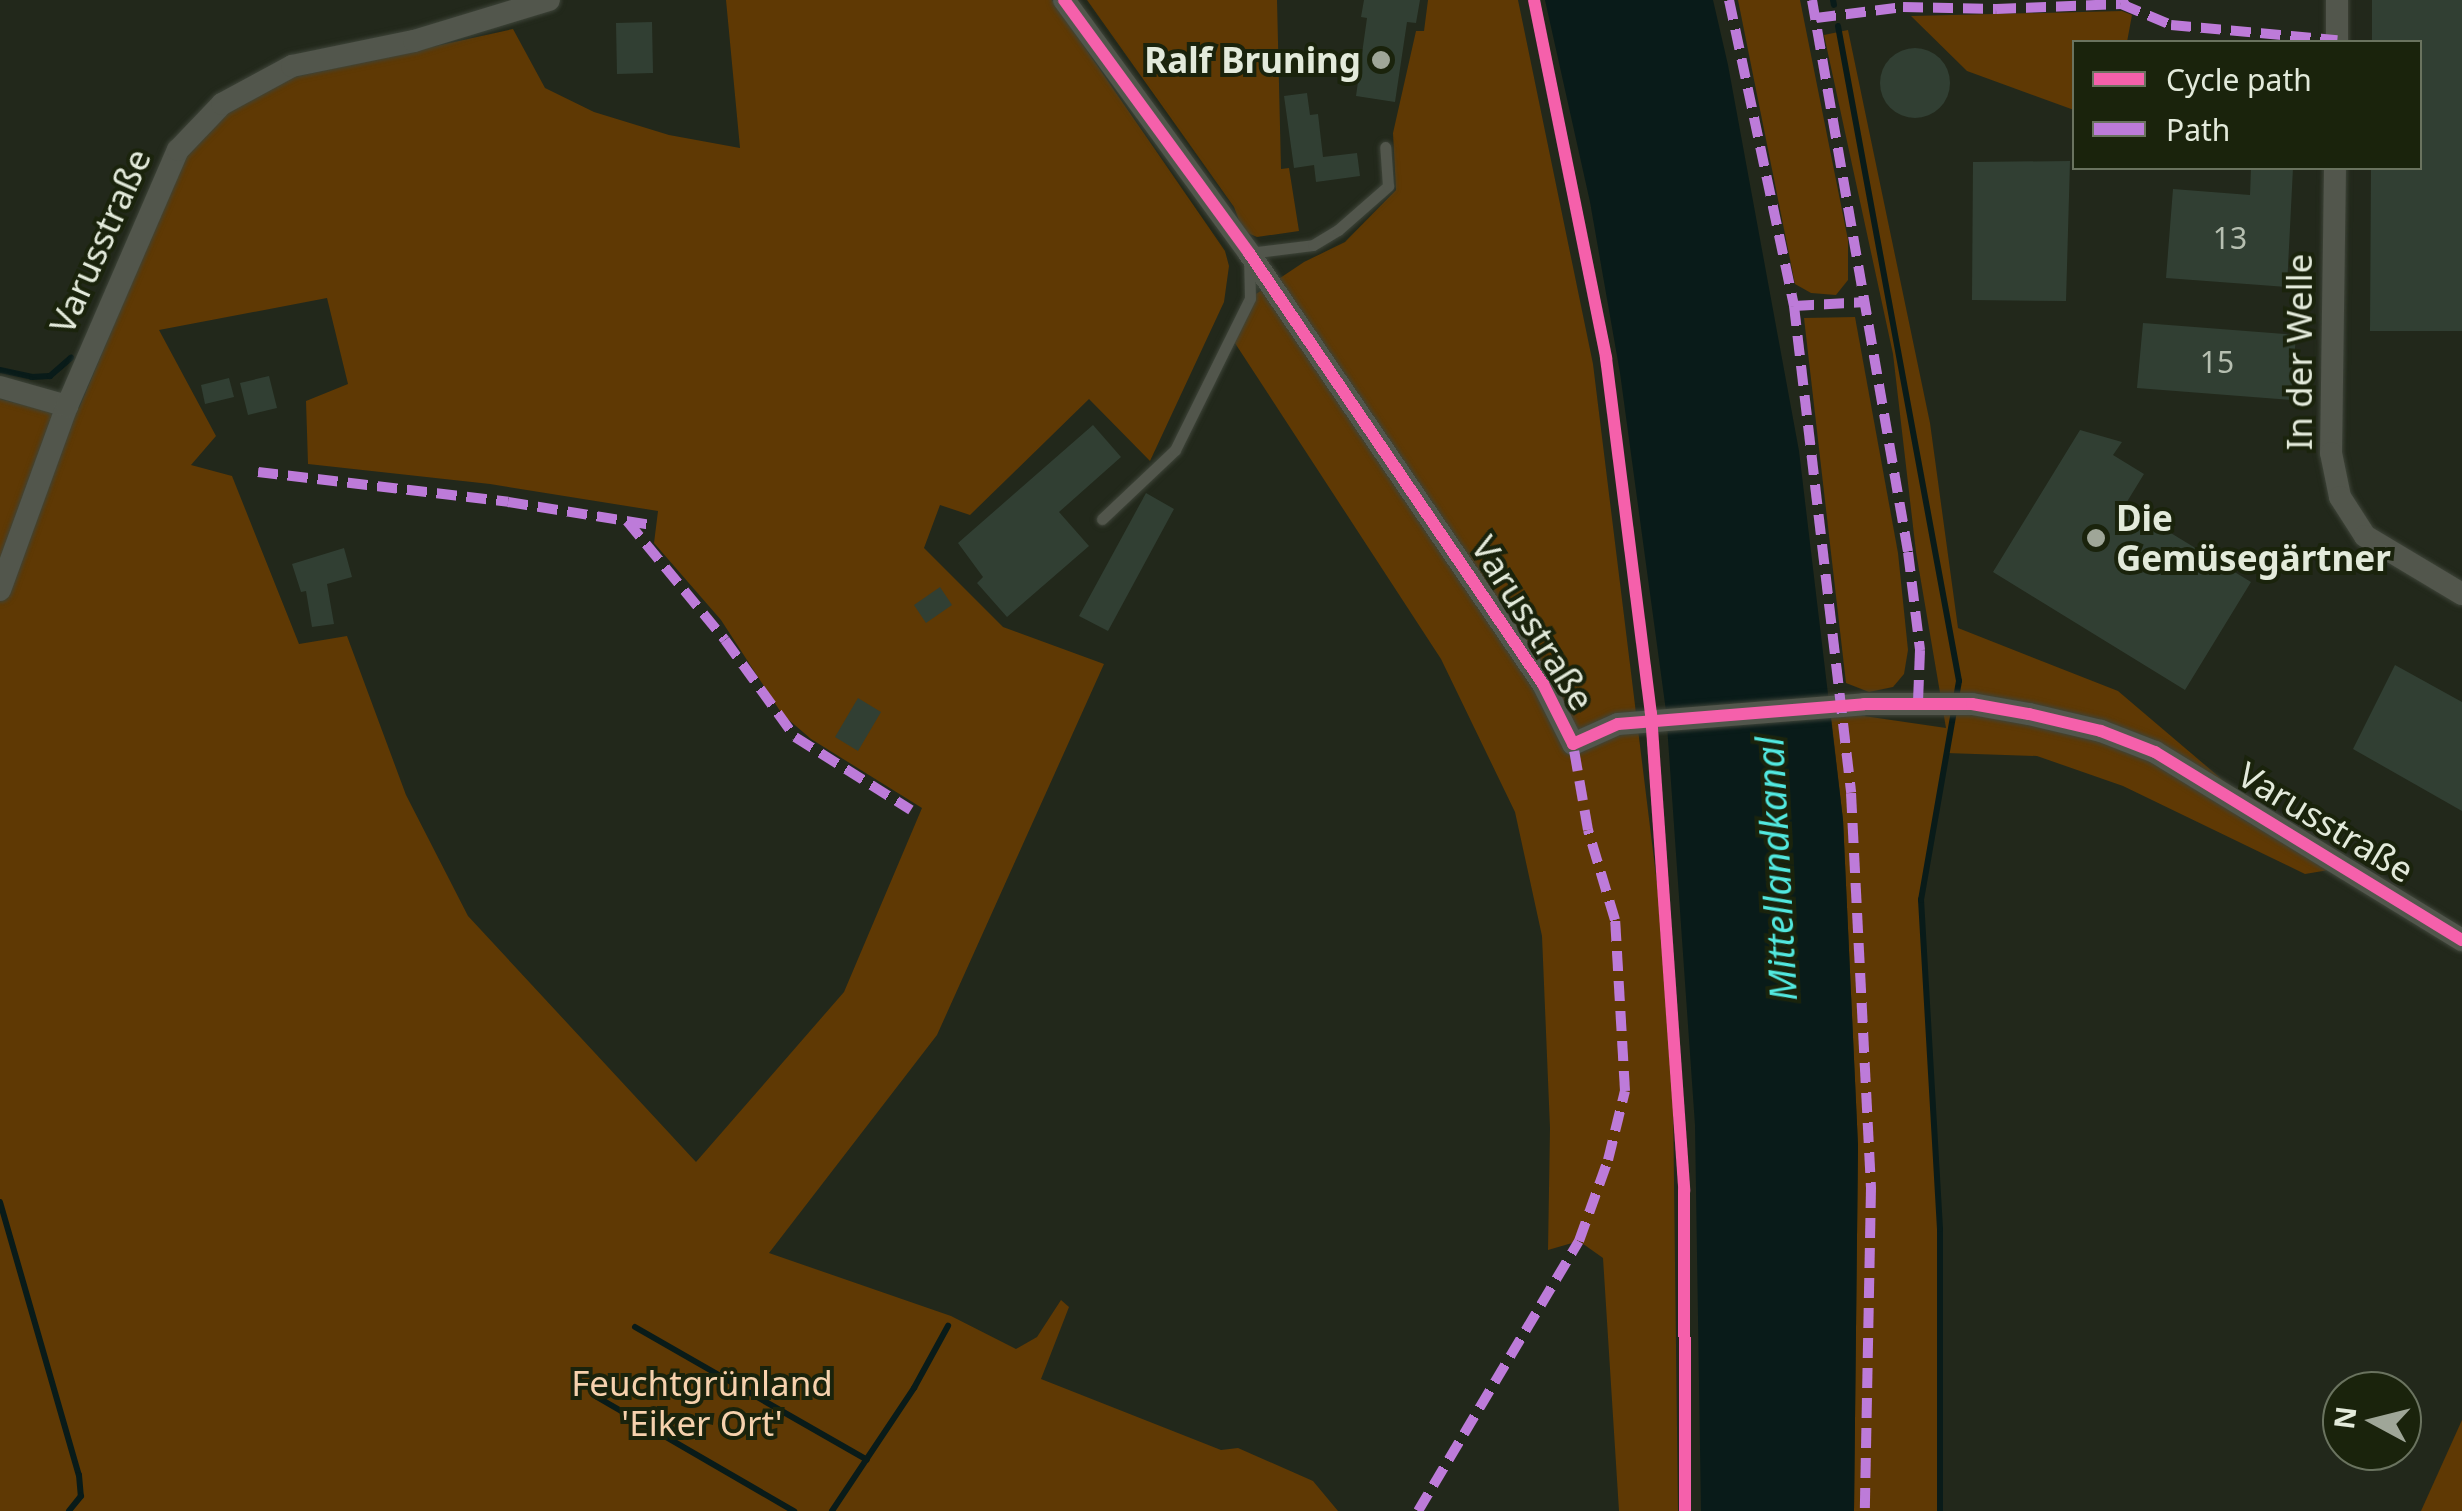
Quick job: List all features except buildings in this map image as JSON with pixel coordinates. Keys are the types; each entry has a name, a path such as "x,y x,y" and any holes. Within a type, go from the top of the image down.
{"street":[{"name":"Varusstraße","path":"0,590 67,406 178,150 222,104 292,66 414,41 549,0"},
{"name":"Varusstraße","path":"1064,0 1249,253 1543,684 1573,744 1618,724 1864,704 1972,704 2101,731 2154,752 2462,940"},
{"path":"2337,0 2337,40"},
{"name":"In der Welle","path":"2335,170 2331,453 2340,497 2365,536 2462,594"},
{"path":"0,387 67,406"}],"lane":[{"path":"1102,519 1175,450 1250,298 1249,253 1313,245 1338,230 1388,186 1385,147"}],"green space":[{"name":"Feuchtgrünland 'Eiker Ort'","path":"726,0 1052,0 1225,251 1229,266 1224,302 1150,461 1089,399 970,515 940,505 924,548 1003,627 1104,664 937,1035 769,1253 951,1316 1016,1349 1037,1337 1061,1300 1069,1307 1041,1379 1221,1450 1238,1448 1313,1481 1338,1511 0,1511 0,399 36,408 40,398 79,408 186,154 231,107 290,78 513,29 545,88 594,112 669,135 740,148","holes":["327,298 348,384 306,401 308,464 490,484 658,511 654,543 721,620 782,714 811,739 922,808 844,992 696,1162 468,916 406,795 347,636 299,644 232,476 191,465 216,436 159,330"]},
{"path":"1087,0 1277,0 1281,169 1289,168 1299,231 1257,237 1243,231 1234,207"},
{"path":"1428,0 1518,0 1593,364 1660,908 1673,1099 1678,1511 1619,1511 1603,1258 1579,1241 1548,1250 1550,1128 1542,936 1515,812 1441,659 1231,337 1250,298 1304,262 1345,242 1396,190 1393,133 1416,31 1424,31"},
{"path":"1738,0 1800,0 1848,240 1848,280 1836,295 1811,293 1795,284"},
{"path":"2122,11 2132,15 2127,40 2072,40 2072,109 1967,71 1911,16"},
{"path":"1848,30 1930,423 1958,628 2118,691 2245,799 2239,817 2329,870 2305,874 2123,786 2037,756 1946,753 1921,900 1940,1229 1940,1511 1854,1511 1858,1146 1843,820 1831,716 1864,716 1946,728 1916,552 1893,354 1824,35"},
{"path":"1855,317 1898,553 1908,650 1904,674 1893,687 1869,692 1846,683 1804,318"},
{"path":"2462,1420 2462,1511 2421,1511"}],"water":[{"name":"Mittellandkanal","path":"1545,0 1713,0 1728,65 1799,451 1843,820 1858,1146 1854,1511 1701,1511 1695,1125 1666,711 1620,373 1590,202"}],"waterway":[{"path":"1833,0 1834,5"},
{"path":"1838,26 1959,681 1956,698"},
{"path":"0,370 32,377 50,376 71,358"},
{"path":"1940,1511 1940,1229 1921,900 1954,711"},
{"path":"0,1202 79,1475 81,1496 69,1511"},
{"path":"832,1511 914,1388 948,1326"},
{"path":"635,1327 867,1460"},
{"path":"597,1397 794,1511"}],"marked path":[{"path":"1729,0 1794,306 1851,793 1871,1188 1865,1511"},
{"path":"1812,0 1908,552 1920,650 1918,702"},
{"path":"1816,18 1903,7 1996,9 2121,4 2128,0"},
{"path":"2121,4 2171,25 2337,40"},
{"path":"1794,306 1866,302"},
{"path":"258,472 508,502 652,525"},
{"path":"627,521 725,640 795,737 911,810"},
{"path":"1418,1511 1579,1241 1608,1160 1625,1091 1615,920 1588,830 1573,744"}],"cycle path":[{"path":"1064,0 1249,253 1543,684 1573,744 1618,724 1864,704 1972,704 2029,714 2101,731 2155,752 2462,940"},
{"path":"1534,0 1606,358 1651,714 1684,1190 1685,1511"}],"place":[{"name":"Ralf Bruning","path":"1381,60"},
{"name":"Die Gemüsegärtner","path":"2096,538"}]}
